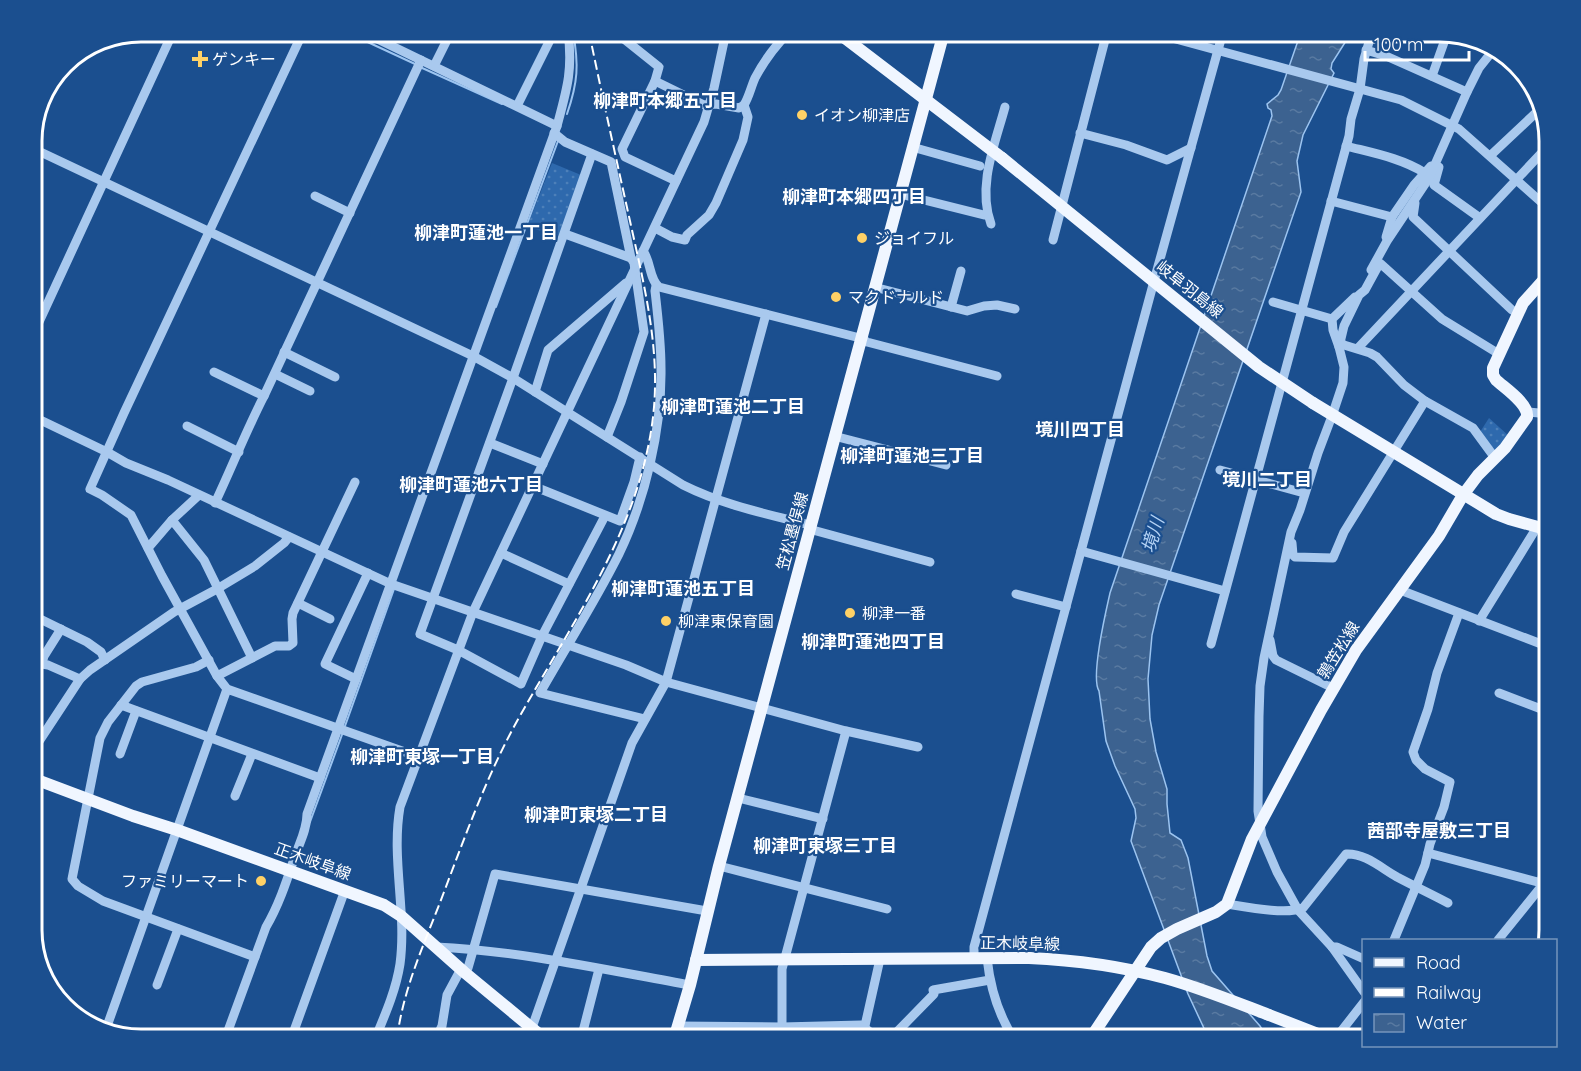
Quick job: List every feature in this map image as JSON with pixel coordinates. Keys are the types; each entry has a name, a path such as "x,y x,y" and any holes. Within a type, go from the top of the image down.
{"main road":[{"name":"岐阜羽島線","path":"850,42 998,155 1259,367 1332,416 1496,514 1537,527"},
{"name":"笠松墨俣線","path":"677,1029 860,338 941,42"},
{"path":"1528,412 1525,406 1496,380 1493,368 1517,313 1539,286"},
{"name":"鶉笠松線","path":"1227,904 1252,839 1333,688 1356,650 1439,536 1463,495 1505,448 1527,417 1528,412"},
{"name":"正木岐阜線","path":"42,782 384,905 401,916 525,1029"},
{"path":"1097,1029 1151,947 1161,938 1216,912 1227,904"},
{"name":"正木岐阜線","path":"696,960 1029,958 1074,960 1155,975 1311,1029"}],"street":[{"path":"42,315 168,42"},
{"path":"298,42 90,489 131,514 162,576 217,676 227,689 418,757"},
{"path":"384,42 518,106 555,129 565,142 611,162 631,258 634,263 633,275 644,332 607,437"},
{"path":"434,66 446,42"},
{"path":"518,106 549,42"},
{"path":"229,1029 266,927 275,912 307,823 307,814 555,129 569,83 571,64 569,42"},
{"path":"628,42 659,68 622,149 625,157 676,181"},
{"path":"379,1029 393,993 401,943 397,845 400,807 473,612 704,122 724,42"},
{"path":"655,81 704,105 716,104 739,108 744,105 755,78 779,42"},
{"path":"1053,240 1104,42"},
{"path":"1186,42 1401,100 1460,129 1539,198"},
{"path":"1009,1029 990,980 974,947 1220,42"},
{"path":"1211,644 1346,146 1369,42"},
{"path":"1432,76 1444,42"},
{"path":"1366,50 1386,56 1467,92"},
{"path":"1340,345 1344,326 1376,260 1429,178 1467,92 1479,68 1489,55"},
{"path":"215,503 421,60"},
{"path":"655,228 672,237 685,240 687,235 709,215 716,204 743,140 748,117 744,105"},
{"path":"991,224 987,214 987,176 998,155 1005,107"},
{"path":"1491,155 1535,114"},
{"path":"1080,133 1126,145 1167,160 1191,148"},
{"path":"1346,146 1399,159 1425,173"},
{"path":"912,147 980,166"},
{"path":"42,153 473,356 513,378 683,485 715,500 930,562"},
{"path":"1441,153 1434,185 1480,218"},
{"path":"592,154 420,634 458,650 521,684 542,636 605,516"},
{"path":"1358,348 1539,156"},
{"path":"1332,319 1365,290 1377,268 1382,264 1390,242 1386,237 1392,217 1425,173 1433,164 1436,164"},
{"path":"900,194 987,214"},
{"path":"315,196 350,213"},
{"path":"1331,201 1392,217"},
{"path":"1413,217 1415,201"},
{"path":"1389,238 1413,217"},
{"path":"1413,217 1517,313"},
{"path":"565,234 631,258"},
{"path":"643,251 647,256 656,286 662,371 650,465 637,511 619,553 540,693 645,719"},
{"path":"1382,264 1442,319 1499,354"},
{"path":"951,307 962,271"},
{"path":"535,392 548,350 633,275"},
{"path":"656,286 997,376"},
{"path":"874,287 967,311 997,305 1015,309"},
{"path":"1273,302 1332,319"},
{"path":"532,1029 632,744 666,682 766,314"},
{"path":"1332,319 1344,368 1343,383 1291,532 1269,635 1260,686 1259,826 1277,872 1298,910 1332,947 1362,989"},
{"path":"1340,345 1358,348 1377,357 1404,385 1425,401 1473,428 1496,458"},
{"path":"284,352 335,377"},
{"path":"214,372 264,396"},
{"path":"274,374 310,391"},
{"path":"1291,532 1295,557 1333,558 1344,532 1425,401"},
{"path":"1528,412 1539,413"},
{"path":"42,421 126,463 391,584 626,664 666,682 918,747"},
{"path":"187,426 239,452"},
{"path":"834,436 946,465"},
{"path":"490,443 543,464"},
{"path":"533,486 620,521 640,457"},
{"path":"1220,470 1304,493"},
{"path":"217,676 275,646 289,646 293,643 292,619 298,603 355,482"},
{"path":"148,548 172,520 199,495"},
{"path":"172,520 204,560 252,658"},
{"path":"1479,621 1537,527"},
{"path":"42,737 80,679 90,670 181,608 255,566 290,537"},
{"path":"1081,551 1225,591"},
{"path":"501,553 569,584"},
{"path":"356,679 325,664 368,573"},
{"path":"1400,590 1539,642"},
{"path":"1016,594 1066,607"},
{"path":"298,603 330,619"},
{"path":"1394,939 1425,865 1450,782 1425,769 1416,760 1413,752 1428,709 1437,673 1459,613"},
{"path":"42,620 87,642 101,652 105,660"},
{"path":"61,629 44,656 42,664 80,679"},
{"path":"1269,635 1273,656 1276,660 1333,688"},
{"path":"209,660 196,667 142,682 136,686 108,722 100,738 72,879 78,886 103,901 255,957"},
{"path":"108,1024 227,689"},
{"path":"1499,693 1539,708"},
{"path":"121,705 320,778"},
{"path":"120,754 136,711"},
{"path":"782,1027 782,969 846,730"},
{"path":"235,796 252,754"},
{"path":"738,798 823,819"},
{"path":"1428,853 1539,881"},
{"path":"1227,904 1286,912 1303,908 1346,854 1379,865 1448,903"},
{"path":"719,866 887,909"},
{"path":"441,1029 447,995 463,971 468,968 495,874 707,911"},
{"path":"1499,939 1539,889"},
{"path":"295,1029 345,890"},
{"path":"157,985 178,929"},
{"path":"436,947 474,948 690,985"},
{"path":"1332,947 1362,958"},
{"path":"678,1026 861,1026 865,1028 880,959"},
{"path":"584,1029 598,969"},
{"path":"901,1029 934,994 933,990 990,980"},
{"path":"1342,1029 1362,1004"}],"shaded area":[{"path":"552,163 581,175 560,236 527,227"},
{"path":"1489,418 1510,437 1497,453 1480,432"}],"water":[{"name":"境川","path":"1298,42 1345,42 1332,63 1331,69 1334,73 1303,135 1297,161 1301,192 1159,605 1152,635 1148,679 1150,719 1156,752 1167,789 1170,833 1181,840 1188,858 1207,956 1212,971 1262,1029 1204,1029 1188,994 1131,841 1136,818 1135,809 1106,741 1097,684 1097,659 1110,593 1272,116 1267,104 1281,90"}],"waterway":[{"path":"368,42 415,64"},
{"path":"567,114 576,73 574,42"},
{"path":"420,67 502,104"},
{"path":"496,307 558,141"},
{"path":"345,726 394,589"},
{"path":"310,822 343,732"}],"railway":[{"path":"399,1029 404,1001 416,964 489,779 509,735 602,572 634,497 646,457 655,392 650,318 591,42"}],"place":[{"name":"ゲンキー","path":"200,59"},
{"name":"イオン柳津店","path":"802,115"},
{"name":"ジョイフル","path":"862,238"},
{"name":"マクドナルド","path":"836,297"},
{"name":"柳津一番","path":"850,613"},
{"name":"柳津東保育園","path":"666,621"},
{"name":"ファミリーマート","path":"261,881"}],"district":[{"name":"柳津町本郷五丁目","path":"665,101"},
{"name":"柳津町本郷四丁目","path":"854,197"},
{"name":"柳津町蓮池一丁目","path":"486,233"},
{"name":"柳津町蓮池二丁目","path":"733,407"},
{"name":"境川四丁目","path":"1080,430"},
{"name":"柳津町蓮池三丁目","path":"912,456"},
{"name":"境川二丁目","path":"1267,480"},
{"name":"柳津町蓮池六丁目","path":"471,485"},
{"name":"柳津町蓮池五丁目","path":"683,589"},
{"name":"柳津町蓮池四丁目","path":"873,642"},
{"name":"柳津町東塚一丁目","path":"422,757"},
{"name":"柳津町東塚二丁目","path":"596,815"},
{"name":"茜部寺屋敷三丁目","path":"1439,831"},
{"name":"柳津町東塚三丁目","path":"825,846"}]}
